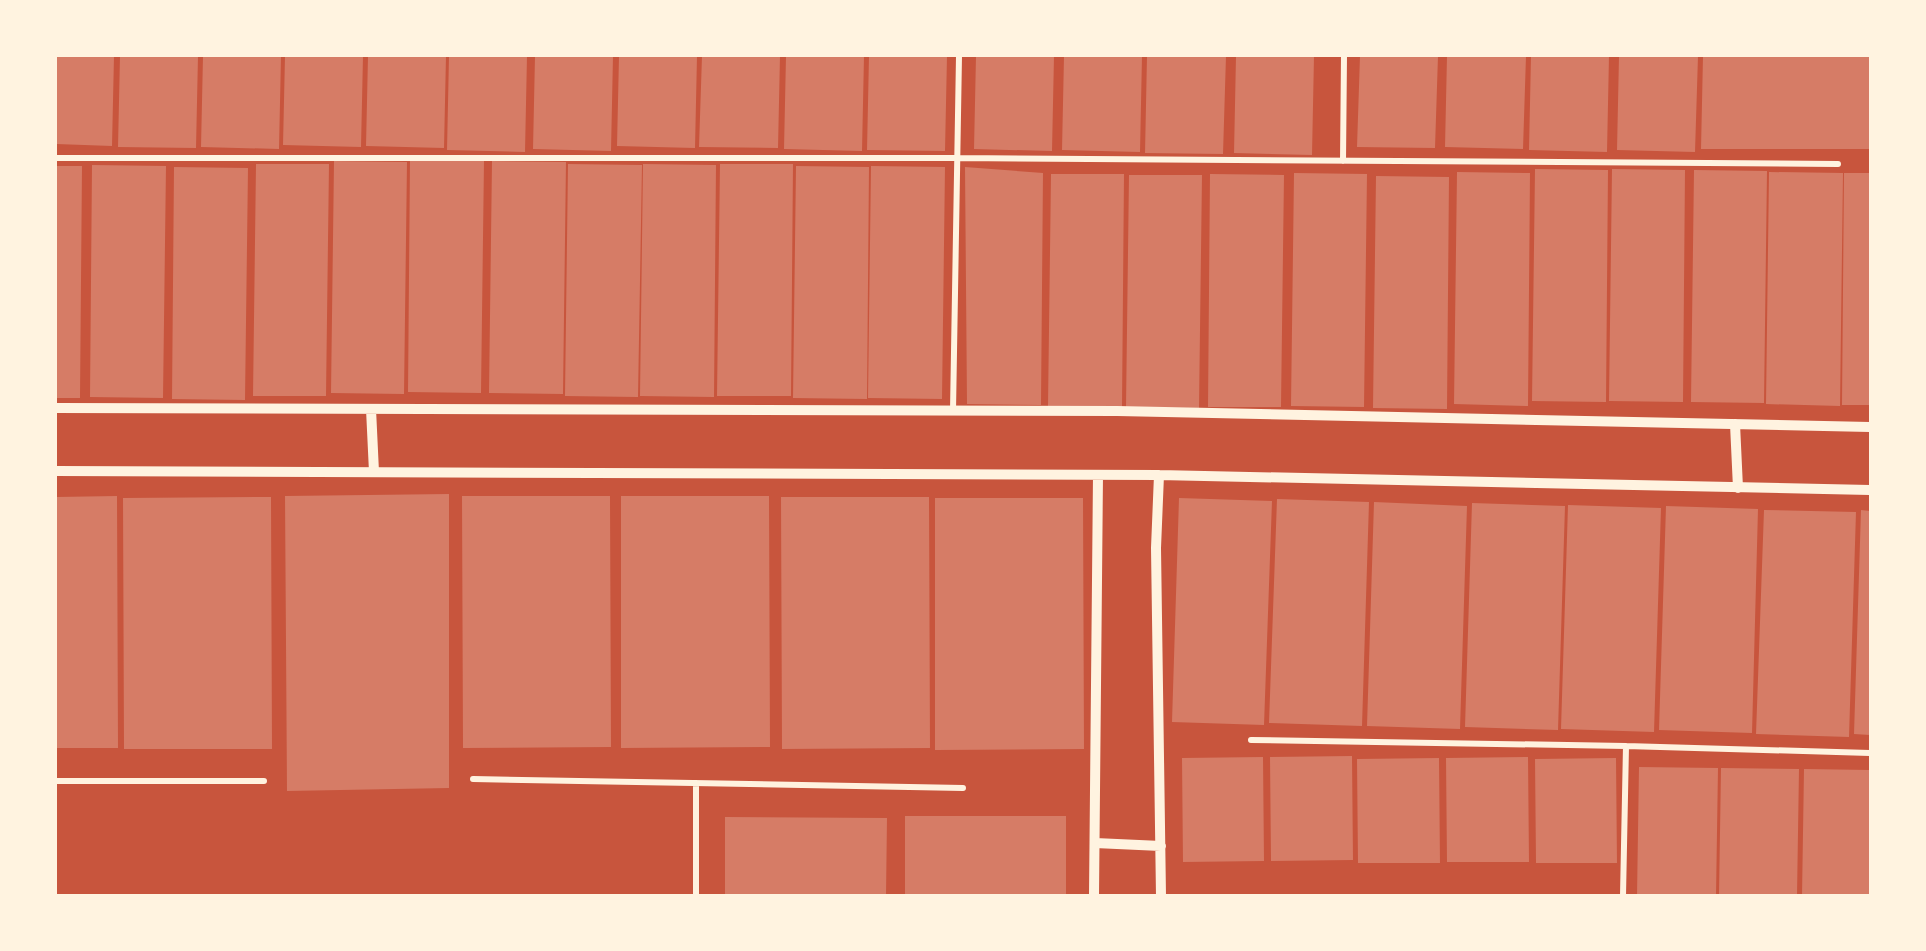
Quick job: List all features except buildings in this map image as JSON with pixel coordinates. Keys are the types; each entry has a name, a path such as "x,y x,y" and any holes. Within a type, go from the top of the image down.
{"street":[{"path":"953,411 959,56"},
{"path":"1343,161 1344,56"},
{"path":"56,158 958,158 1838,164"},
{"path":"56,408 1117,411 1870,427"},
{"path":"371,409 374,472"},
{"path":"1735,424 1738,488"},
{"path":"56,471 1159,475 1870,490"},
{"path":"1094,896 1098,475"},
{"path":"1159,475 1156,548 1161,896"},
{"path":"1251,740 1626,746 1870,753"},
{"path":"1623,896 1626,746"},
{"path":"472,780 963,788"},
{"path":"56,781 264,781"},
{"path":"696,783 696,896"},
{"path":"1095,843 1161,846"}]}
